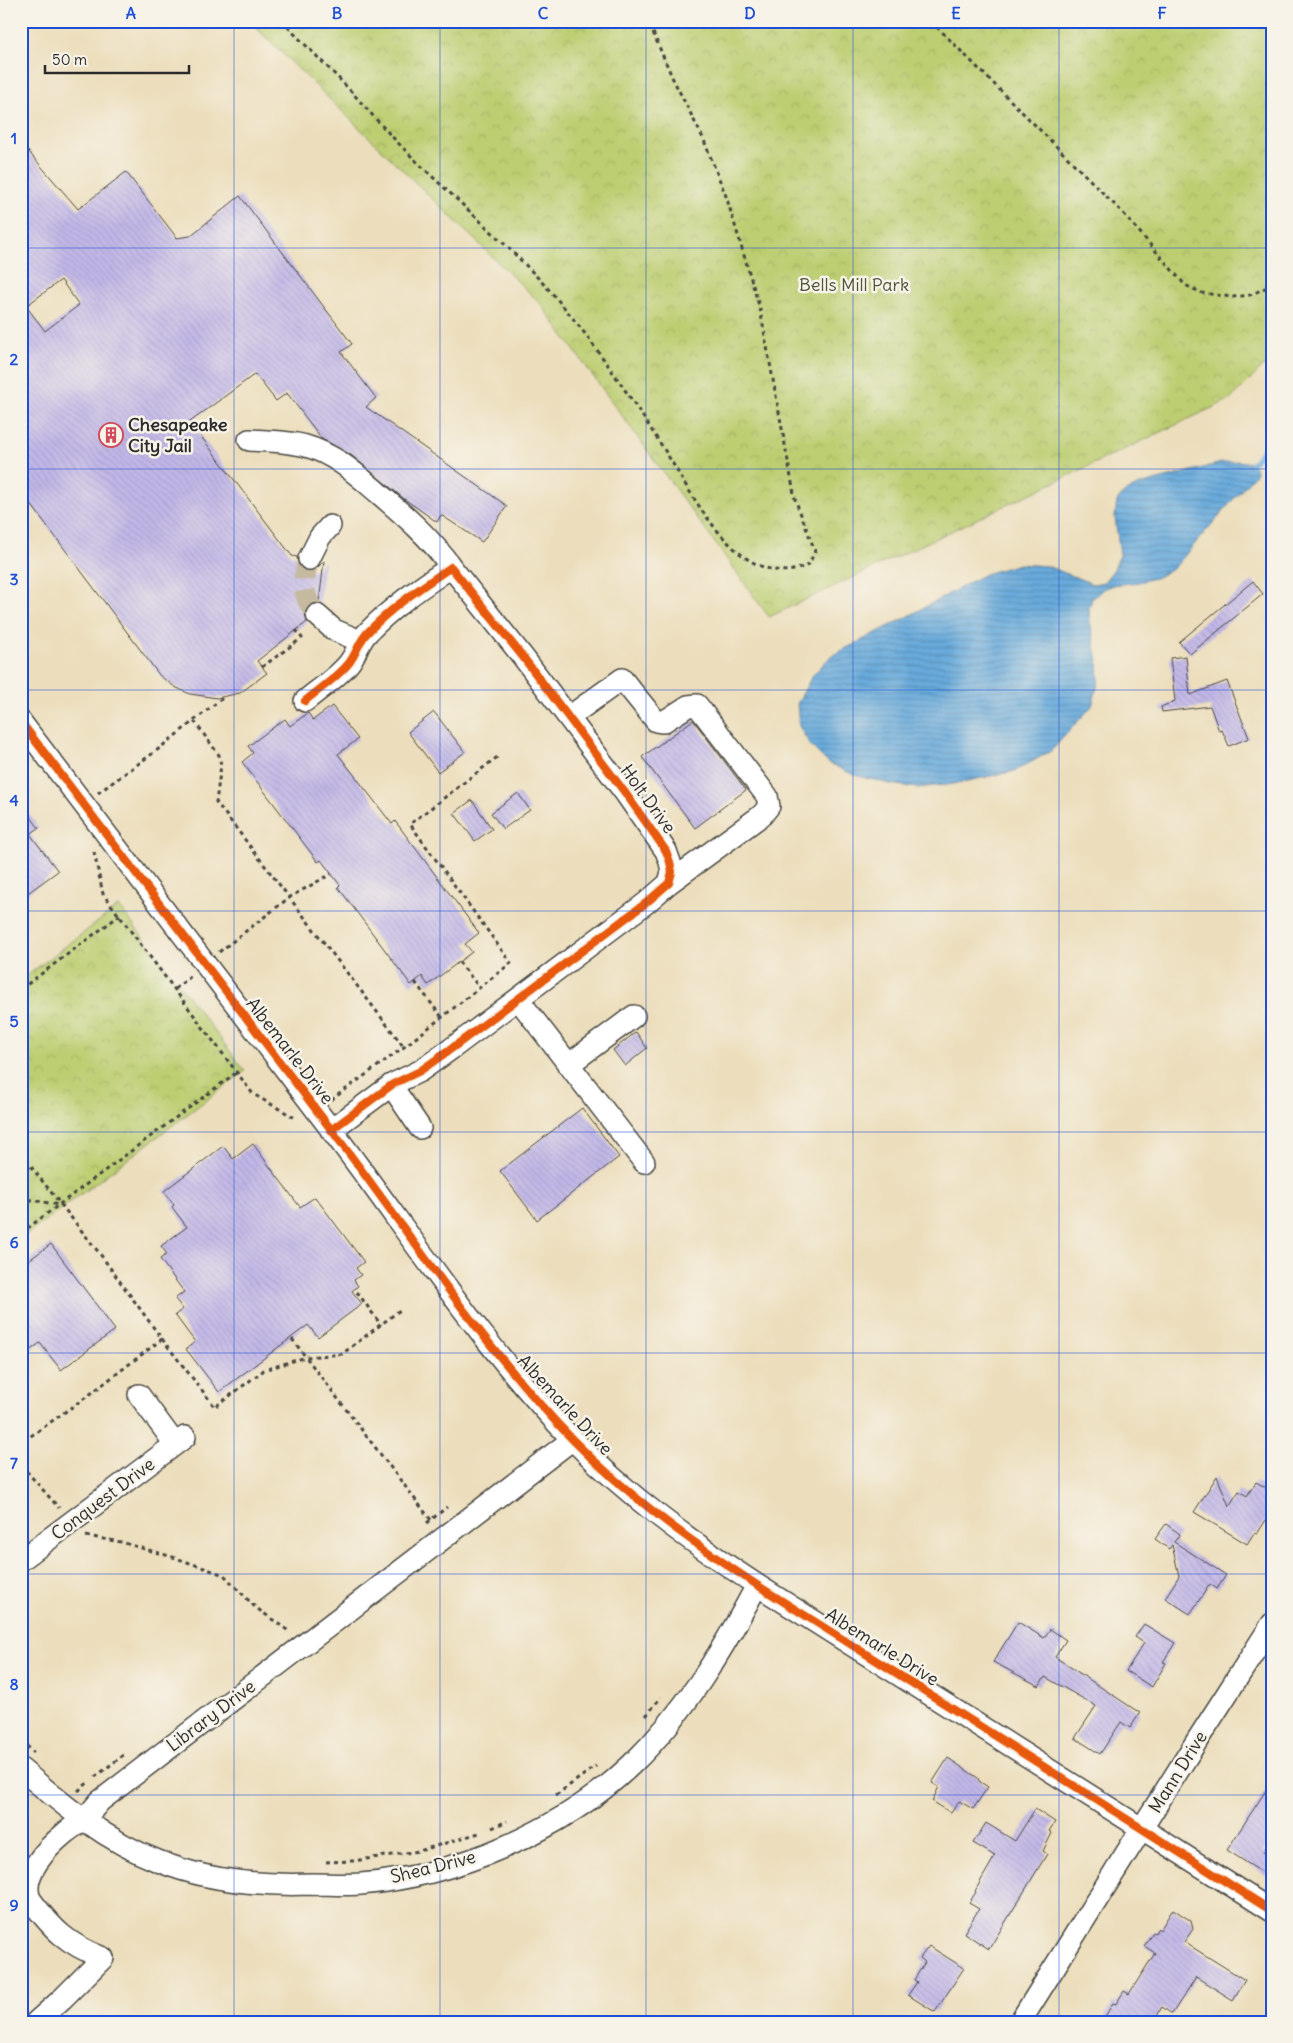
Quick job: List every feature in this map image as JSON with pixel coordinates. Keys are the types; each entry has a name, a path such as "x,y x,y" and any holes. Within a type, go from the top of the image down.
{"street":[{"name":"Holt Drive","path":"249,440 283,442 306,446 333,457 405,515 434,544 569,717 666,851 672,872 669,883"},
{"path":"309,558 320,537 330,526"},
{"path":"305,701 343,670 351,661 360,641 393,608 451,567"},
{"path":"317,615 334,630 360,641"},
{"path":"331,1130 391,1086 420,1070 518,999 646,903 669,883 762,815 769,806 767,796 698,705 688,706 663,722 656,720 622,679 569,717"},
{"name":"Albemarle Drive","path":"21,722 203,964 316,1110 459,1304 573,1440 615,1480 698,1547 1272,1910"},
{"path":"518,999 644,1162"},
{"path":"568,1065 634,1016"},
{"path":"391,1086 420,1128"},
{"name":"Conquest Drive","path":"21,1560 180,1441 139,1395"},
{"name":"Library Drive","path":"36,2022 103,1958 81,1950 66,1939 36,1908 28,1893 29,1880 39,1861 58,1839 83,1820 98,1804 573,1440"},
{"name":"Shea Drive","path":"21,1769 83,1820 113,1839 158,1862 204,1876 241,1883 279,1886 361,1884 413,1876 469,1861 526,1837 552,1823 598,1793 631,1765 673,1720 706,1674 738,1622 757,1585"},
{"name":"Mann Drive","path":"1020,2022 1272,1624"}],"path":[{"path":"282,21 406,151 519,257 551,292 587,337 640,412 705,514 732,545 749,560 758,564 779,571 792,571 809,564 815,551 795,499 760,310 738,232 719,178 703,138 673,79 648,21"},
{"path":"931,21 1123,213 1185,285 1202,293 1233,297 1250,295 1272,285"},
{"path":"262,667 302,638 296,630"},
{"path":"83,804 194,722 225,696"},
{"path":"194,722 219,755 222,765 216,802 404,1047"},
{"path":"91,846 104,894 253,1094 301,1122 404,1047 441,1016 511,963 410,824 500,755"},
{"path":"174,989 203,964 290,897 332,874"},
{"path":"21,989 120,915"},
{"path":"459,962 479,988"},
{"path":"415,982 441,1016"},
{"path":"21,1234 237,1072"},
{"path":"21,1154 59,1205 100,1254 162,1339 215,1407 264,1370 306,1357 342,1354 400,1310"},
{"path":"21,1198 59,1205"},
{"path":"357,1292 381,1325"},
{"path":"21,1442 89,1395 162,1339"},
{"path":"292,1339 431,1520"},
{"path":"21,1452 26,1458 21,1464 72,1522 89,1538 121,1542 176,1558 224,1575 255,1607 290,1631 304,1645"},
{"path":"642,1722 662,1697"},
{"path":"21,1740 41,1759"},
{"path":"554,1796 600,1763"},
{"path":"80,1788 98,1804"},
{"path":"490,1829 511,1819"},
{"path":"325,1862 353,1861 419,1851 483,1832"}],"green space":[{"name":"Bells Mill Park","path":"249,21 1272,21 1272,358 1231,399 769,617 539,302"},
{"path":"119,906 245,1071 21,1239 21,980"}],"water":[{"path":"1238,461 1253,465 1256,473 1174,568 1158,577 1139,582 1112,585 1102,590 1092,599 1089,608 1090,621 1098,660 1099,680 1092,706 1051,751 1015,771 953,784 917,788 890,784 854,775 827,762 810,745 799,726 797,704 812,676 831,656 985,574 1019,564 1047,566 1093,584 1104,582 1114,569 1120,555 1115,517 1117,501 1126,491 1140,485 1221,463"}],"building":[{"name":"Chesapeake City Jail","path":"21,143 78,209 126,172 177,238 190,236 240,196 352,344 341,352 376,398 366,407 507,506 482,542 441,515 437,522 403,498 351,455 322,439 287,393 276,401 255,374 190,422 292,556 297,557 299,566 304,570 310,571 316,569 324,561 319,603 313,603 307,607 305,613 307,622 257,661 267,673 240,693 217,698 190,694 175,687 160,676 21,491","holes":["61,280 79,305 45,331 26,306"]},
{"path":"1253,581 1263,594 1190,654 1179,642"},
{"path":"1186,656 1190,695 1227,681 1249,738 1229,746 1222,730 1219,731 1210,706 1162,712 1161,707 1175,701 1170,658"},
{"path":"332,706 358,739 338,754 392,824 395,821 479,933 465,944 472,952 428,985 422,976 411,985 338,887 340,885 321,860 318,862 242,762 253,753 248,746 285,719 290,726 308,713 313,720"},
{"path":"434,712 465,752 438,772 408,732"},
{"path":"693,720 746,790 695,828 642,757"},
{"path":"518,793 530,810 503,829 491,813"},
{"path":"472,800 492,829 475,841 454,813"},
{"path":"21,804 39,828 30,834 58,871 21,898"},
{"path":"636,1032 647,1048 625,1066 613,1050"},
{"path":"582,1108 619,1157 537,1220 500,1171"},
{"path":"253,1144 300,1207 315,1197 364,1262 356,1268 361,1275 354,1280 358,1286 352,1291 362,1304 318,1337 308,1325 219,1392 186,1349 195,1342 175,1315 183,1309 175,1299 184,1292 160,1259 167,1254 161,1246 187,1227 172,1207 174,1205 164,1191 223,1146 233,1159"},
{"path":"51,1244 115,1330 61,1370 40,1343 21,1357 21,1266"},
{"path":"1217,1476 1229,1506 1239,1491 1247,1496 1256,1482 1272,1491 1272,1505 1266,1515 1268,1517 1257,1534 1254,1533 1247,1544 1194,1512"},
{"path":"1166,1524 1180,1534 1174,1542 1226,1575 1217,1589 1210,1584 1190,1614 1165,1598 1179,1576 1172,1545 1169,1549 1155,1539"},
{"path":"1018,1622 1044,1638 1050,1629 1066,1640 1055,1657 1140,1713 1130,1728 1121,1722 1100,1754 1075,1738 1096,1706 1045,1677 1039,1686 993,1662"},
{"path":"1144,1624 1175,1643 1163,1662 1166,1663 1152,1687 1126,1671 1144,1643 1135,1637"},
{"path":"948,1758 988,1787 973,1809 959,1801 951,1813 932,1801 939,1787 932,1783"},
{"path":"1272,1781 1272,1838 1263,1852 1272,1858 1272,1866 1266,1875 1227,1850"},
{"path":"1035,1809 1055,1822 1049,1831 1052,1833 1043,1851 1047,1854 989,1949 964,1933 979,1909 969,1903 995,1856 973,1843 986,1823 1015,1841"},
{"path":"1173,1909 1191,1921 1193,1929 1184,1942 1245,1980 1233,2000 1196,1977 1172,2014 1162,2007 1153,2022 1102,2022 1113,2003 1116,2004 1124,1991 1129,1994 1155,1953 1144,1946 1153,1932 1155,1933 1158,1928 1160,1930"},
{"path":"929,1946 964,1968 935,2012 908,1995 917,1982 914,1980 925,1962 920,1958"}],"waterway":[{"path":"1252,464 1272,439"}],"tunnel":[{"path":"309,559 304,588 308,601 317,615"}],"cycle path":[{"path":"305,701 344,668 352,659 363,638 378,622 408,597 451,567 523,657 626,794 666,851 672,872 669,883 646,903 451,1049 420,1071 393,1084 331,1130"},
{"path":"21,722 330,1128 447,1288 507,1366 539,1404 594,1461 638,1499 732,1569 1272,1911"}],"place":[{"name":"Chesapeake City Jail","path":"111,435"}]}
